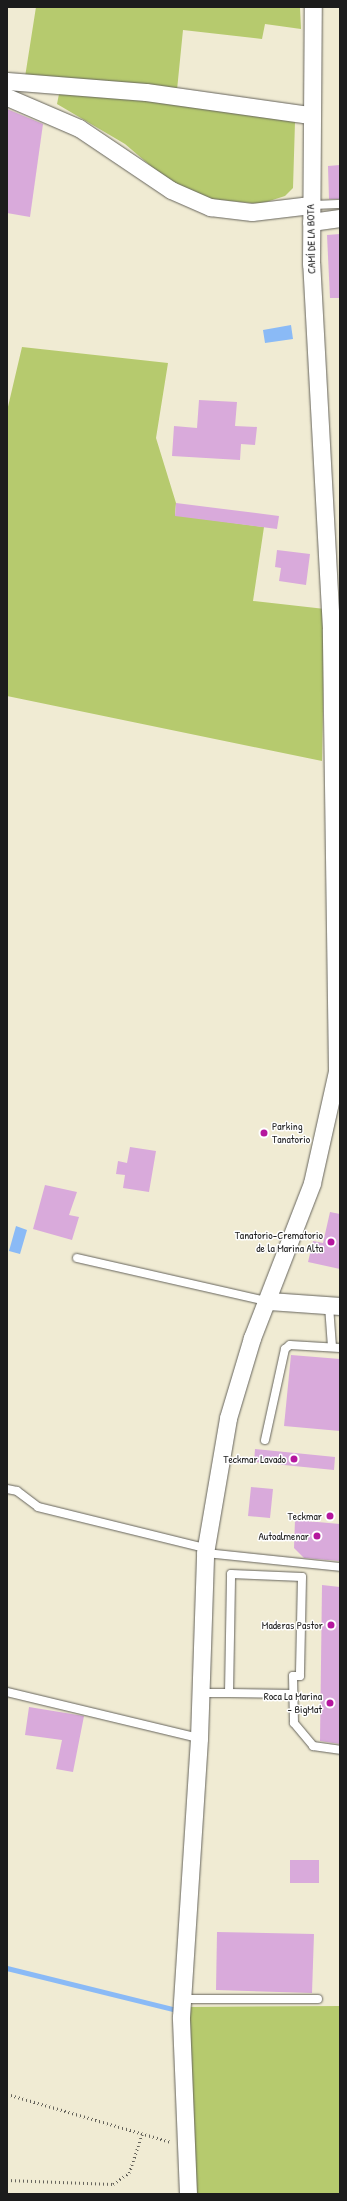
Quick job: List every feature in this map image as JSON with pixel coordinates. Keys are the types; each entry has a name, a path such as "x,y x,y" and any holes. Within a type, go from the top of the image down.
{"street":[{"name":"CAMÍ DE LA BOTA","path":"188,2194 185,2146 181,1999 202,1693 205,1553 228,1418 252,1338 269,1301 312,1183 337,1071 337,812 331,629 321,471 310,205 310,115 313,7"},
{"path":"7,81 146,92 310,115"},
{"path":"7,97 79,128 172,190 203,204 252,212 310,205"},
{"path":"311,222 340,218"},
{"path":"269,1301 334,1306"}],"lane":[{"path":"310,205 340,204"},
{"path":"77,1258 269,1301"},
{"path":"265,1440 285,1349 290,1345 336,1347 334,1306"},
{"path":"7,1489 17,1491 38,1507 200,1547 205,1553 340,1567"},
{"path":"229,1693 231,1574 302,1576 300,1676 293,1676 294,1723 313,1746 340,1750"},
{"path":"7,1692 199,1738"},
{"path":"202,1693 293,1694"},
{"path":"181,1999 318,1999"}],"path":[{"path":"7,2094 185,2146"},
{"path":"7,2180 113,2184 129,2174 142,2134"}],"green space":[{"path":"36,7 300,7 301,29 265,24 262,39 183,30 177,90 25,77"},
{"path":"60,89 140,97 295,122 293,188 285,196 260,204 210,199 166,179 125,144 57,104"},
{"path":"22,347 168,363 156,438 176,503 175,515 264,527 253,601 325,609 322,761 7,696 7,411"},
{"path":"340,2006 340,2194 195,2194 187,2007"}],"water":[{"path":"291,325 293,339 265,343 263,330"},
{"path":"16,1226 27,1230 20,1254 9,1251"}],"building":[{"path":"7,109 43,124 30,217 7,213"},
{"path":"340,165 340,199 329,199 328,166"},
{"path":"340,234 340,298 330,298 327,235"},
{"path":"199,400 237,402 235,426 257,427 255,445 241,444 240,460 172,456 174,426 197,428"},
{"path":"176,503 279,516 277,529 175,516"},
{"path":"277,550 310,554 306,585 279,581 281,568 275,567"},
{"path":"130,1147 156,1151 149,1192 123,1188 125,1175 116,1174 118,1161 127,1163"},
{"path":"45,1185 77,1192 69,1215 79,1217 72,1240 33,1229"},
{"name":"Tanatorio-Crematorio de la Marina Alta","path":"330,1212 340,1214 340,1269 308,1262 313,1241 323,1243"},
{"path":"291,1355 340,1359 340,1431 284,1426"},
{"name":"Teckmar Lavado","path":"255,1449 335,1457 334,1470 254,1462"},
{"name":"Teckmar Lavado","path":"251,1487 273,1489 270,1518 248,1516"},
{"name":"Autoalmenar","path":"295,1520 340,1524 340,1561 304,1558 294,1548"},
{"path":"322,1585 340,1587 340,1744 320,1741"},
{"path":"29,1707 84,1716 73,1772 56,1769 62,1740 25,1735"},
{"path":"290,1860 319,1860 319,1883 290,1883"},
{"path":"217,1932 314,1934 312,1993 216,1990"}],"waterway":[{"path":"7,1968 177,2010"}],"place":[{"name":"Parking Tanatorio","path":"264,1133"},
{"name":"Tanatorio-Crematorio de la Marina Alta","path":"331,1242"},
{"name":"Teckmar Lavado","path":"294,1459"},
{"name":"Teckmar","path":"330,1516"},
{"name":"Autoalmenar","path":"317,1536"},
{"name":"Maderas Pastor","path":"331,1625"},
{"name":"Roca La Marina - BigMat","path":"330,1703"}]}
